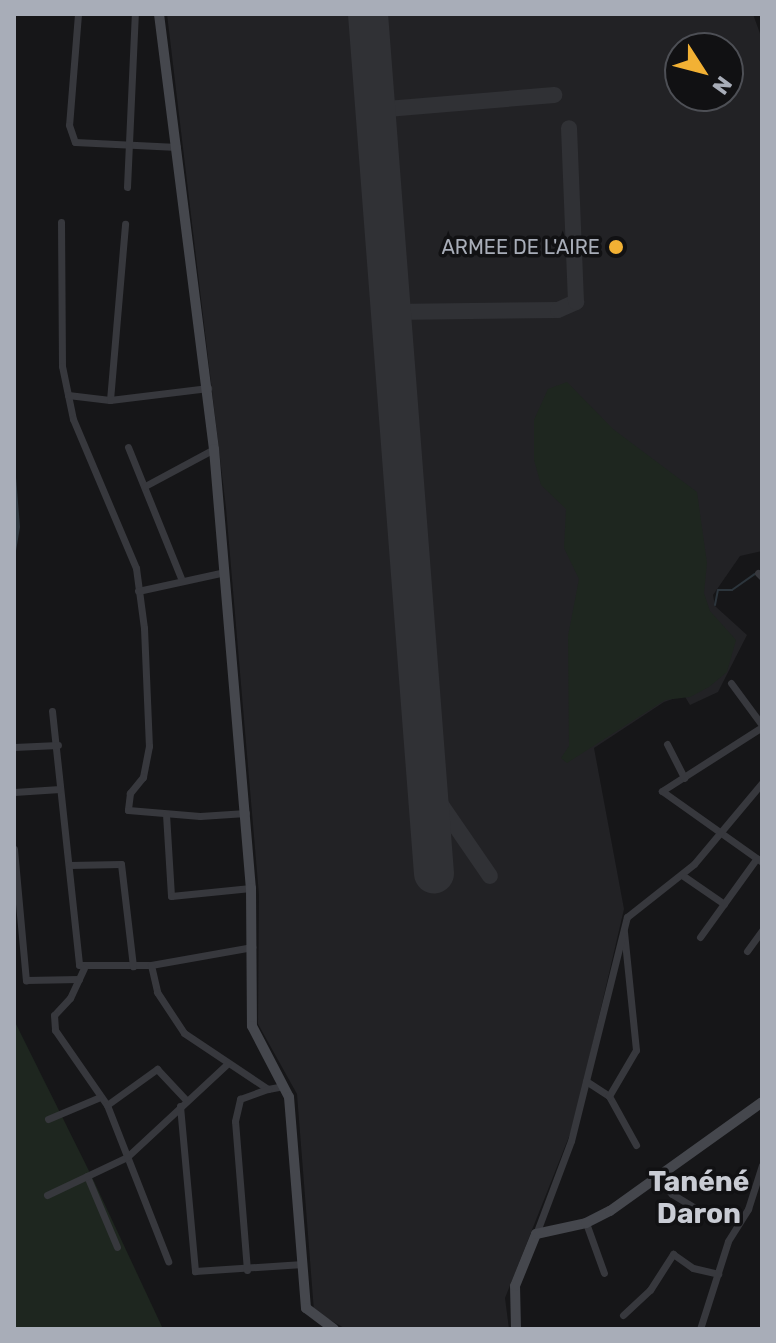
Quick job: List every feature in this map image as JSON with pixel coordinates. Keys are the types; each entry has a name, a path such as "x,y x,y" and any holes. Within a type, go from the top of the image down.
{"street":[{"path":"78,14 72,133 75,142 177,147"},
{"path":"127,187 135,14"},
{"path":"159,14 214,449 251,888 252,1026 284,1086 308,1313 334,1329"},
{"path":"61,222 62,366 73,419 136,568 149,746 143,777 130,793 128,810 166,814 246,813"},
{"path":"110,400 125,224"},
{"path":"68,395 110,400 208,388"},
{"path":"128,447 181,578"},
{"path":"145,486 214,449"},
{"path":"138,591 181,578 225,572"},
{"path":"700,937 759,860 662,791 762,726 731,683"},
{"path":"52,711 58,745 76,959 84,968"},
{"path":"667,744 684,778"},
{"path":"14,747 58,745"},
{"path":"516,1329 515,1286 571,1141 624,926 633,909 682,875 762,783"},
{"path":"14,792 60,789"},
{"path":"166,814 171,896 251,888"},
{"path":"14,849 26,980 79,979"},
{"path":"69,865 121,864 133,966"},
{"path":"682,875 724,904"},
{"path":"609,1096 636,1050 624,926"},
{"path":"747,951 762,930"},
{"path":"84,968 151,965 252,947"},
{"path":"151,965 157,992 184,1033 268,1089"},
{"path":"84,968 54,1015 55,1030 107,1105 168,1261"},
{"path":"47,1195 127,1157 227,1064"},
{"path":"107,1105 157,1069 183,1103 193,1267 199,1273 303,1264"},
{"path":"586,1081 609,1096 636,1145"},
{"path":"247,1270 235,1121 240,1099 284,1086"},
{"path":"48,1119 100,1097"},
{"path":"536,1234 586,1223 658,1178 762,1102"},
{"path":"700,1329 718,1274 762,1165"},
{"path":"87,1176 117,1247"},
{"path":"658,1178 672,1194 710,1217"},
{"path":"586,1223 604,1273"},
{"path":"623,1315 650,1290 667,1257 673,1254 693,1268 718,1274"}],"shaded area":[{"path":"167,14 753,14 762,39 762,551 740,556 713,595 715,606 747,635 718,692 690,705 684,695 664,702 594,748 624,909 574,1124 505,1298 509,1329 346,1329 314,1311 297,1094 258,1024 259,895 226,508"},
{"path":"567,382 613,429 697,492 707,563 704,593 710,611 736,640 727,672 709,687 690,697 665,700 567,763 561,758 569,746 568,636 579,579 564,548 566,509 541,485 534,460 534,420 548,389"},
{"path":"14,452 20,527 14,563"},
{"path":"14,1020 91,1175 163,1329 14,1329"}],"waterway":[{"path":"715,605 718,590 732,590 755,574"}],"taxiway":[{"path":"375,110 554,95"},
{"path":"392,312 558,310 576,302 569,128"},
{"path":"426,773 435,796 490,876"}],"runway":[{"path":"368,14 434,873"}],"place":[{"name":"ARMEE DE L'AIRE","path":"616,247"}],"district":[{"name":"Tanéné Daron","path":"699,1198"}]}
